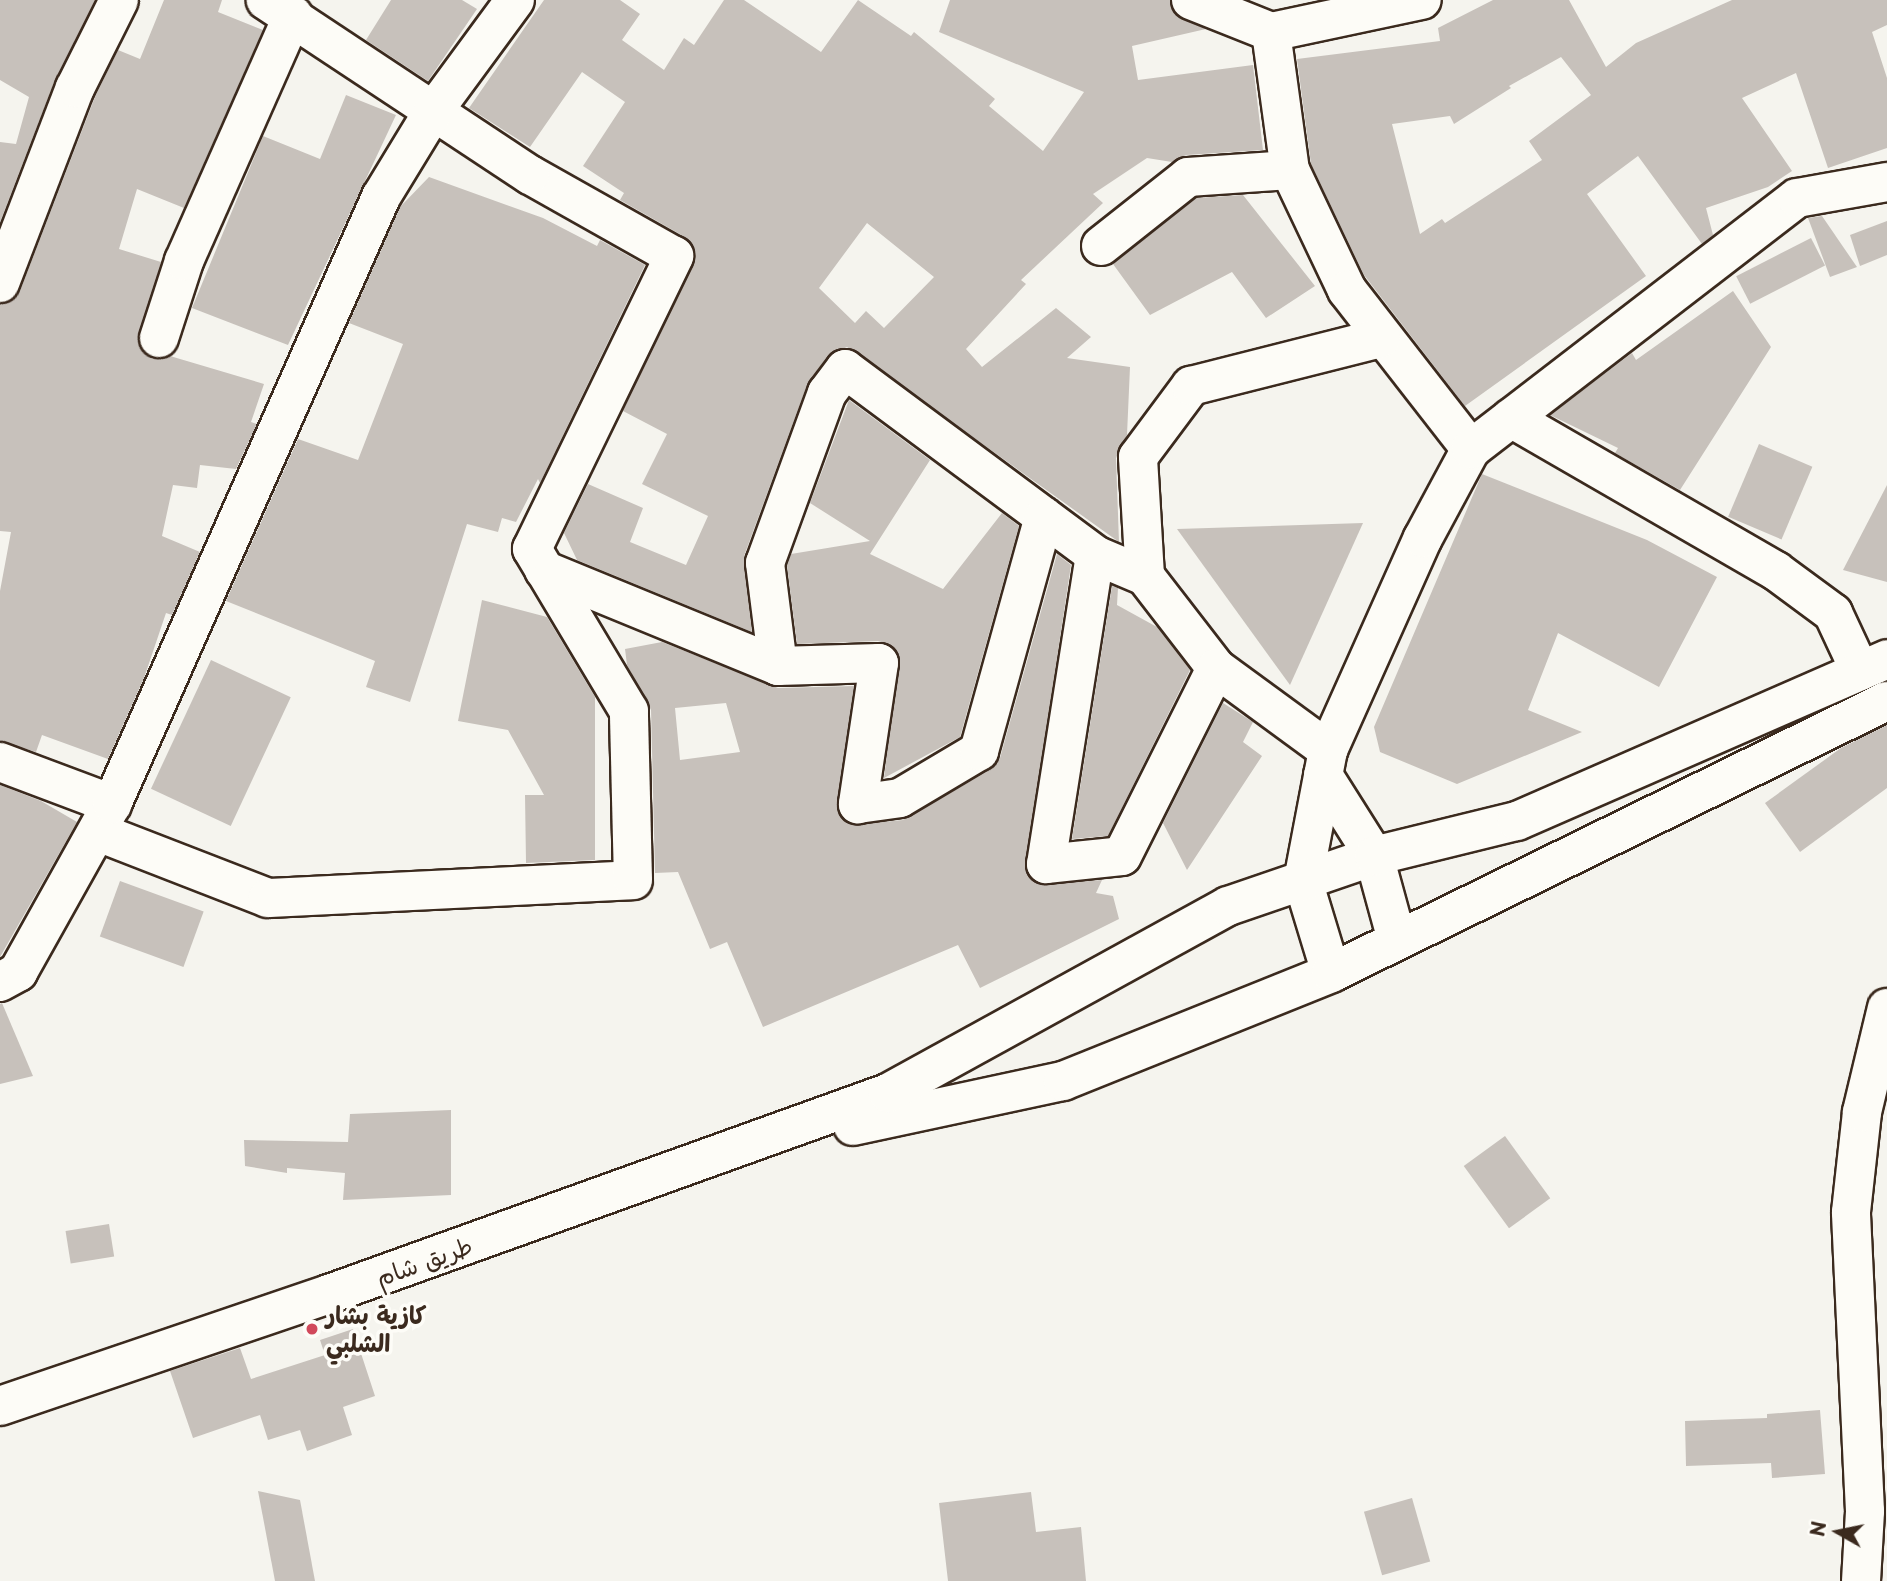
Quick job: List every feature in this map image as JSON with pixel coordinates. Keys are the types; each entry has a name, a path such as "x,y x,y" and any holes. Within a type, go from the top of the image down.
{"street":[{"path":"0,283 75,88 119,0"},
{"path":"0,982 18,972 105,818 381,197 432,113 515,0"},
{"path":"1191,0 1270,33 1313,11 1422,0"},
{"path":"0,762 105,818 268,898 633,880 629,711 532,549 674,256 432,113 279,8 184,261 159,338"},
{"path":"1270,33 1290,170 1347,290 1381,338 1471,449"},
{"path":"1101,246 1188,177 1290,170"},
{"path":"1331,973 1303,881 1325,763 1423,538 1471,449 1797,198 1887,182"},
{"path":"1144,576 1138,457 1191,386 1381,338"},
{"path":"778,666 765,563 827,393 845,369 1095,555 1144,576 1216,668 1325,763 1374,856 1397,940"},
{"path":"728,1153 888,1093 1228,906 1374,856 1517,821 1873,665 1833,613 1776,571 1511,418"},
{"path":"544,570 778,666 879,663 858,804 900,798 979,751 1044,517"},
{"path":"1095,555 1046,864 1122,856 1216,668"},
{"path":"728,1153 1063,1082 1331,973 1887,701"},
{"path":"1861,1581 1866,1511 1851,1212 1862,1112 1887,1008"},
{"name":"طريق شام","path":"0,1406 728,1153"}],"building":[{"path":"0,0 95,0 55,80 0,222 0,142 16,144 29,97 0,80"},
{"path":"164,0 222,0 218,12 263,30 184,208 137,189 119,249 161,262 138,343 152,359 170,356 264,384 251,422 257,424 236,469 200,465 197,488 173,485 162,536 200,552 172,615 166,613 144,678 108,759 42,735 36,752 0,741 0,591 11,532 0,531 0,304 13,300 20,291 95,97 118,50 140,59"},
{"path":"391,0 462,0 477,9 428,81 366,40"},
{"path":"544,0 620,0 640,14 622,40 664,70 684,38 694,45 724,0 744,0 821,52 858,0 911,36 914,32 995,99 989,106 1043,151 1084,92 939,32 950,0 1170,0 1174,14 1206,29 1132,46 1138,80 1253,65 1263,150 1186,155 1172,162 1147,158 1093,194 1103,203 1021,280 1026,284 966,349 982,367 1056,308 1091,337 1067,358 1130,367 1127,435 1116,458 1119,542 847,347 828,355 807,385 744,556 752,632 577,560 564,533 588,484 643,508 630,542 686,565 708,516 642,484 667,434 623,411 696,254 685,237 620,200 624,193 583,166 625,102 582,72 530,147 469,108","holes":["867,223 934,277 884,328 866,311 855,323 819,288"]},
{"path":"1493,0 1569,0 1606,67 1636,43 1732,0 1887,0 1887,25 1872,32 1887,78 1887,148 1828,168 1796,73 1742,98 1792,171 1768,187 1706,208 1713,235 1702,244 1638,156 1587,194 1646,276 1465,406 1364,275 1311,164 1297,59 1440,41 1438,28","holes":["1561,57 1591,95 1529,141 1542,160 1445,223 1442,219 1420,234 1392,124 1450,116 1454,124 1511,88 1509,86"]},
{"path":"346,95 396,115 288,345 192,308 263,136 320,159"},
{"path":"429,177 543,218 597,246 600,240 645,265 540,483 538,479 516,522 502,518 498,532 467,524 410,702 366,687 375,661 226,601 298,439 358,460 403,344 349,323 400,207"},
{"path":"1243,195 1315,286 1266,318 1232,272 1150,315 1113,264 1196,198"},
{"path":"1822,216 1857,267 1830,277 1808,218"},
{"path":"1887,221 1887,255 1860,266 1850,235"},
{"path":"1811,238 1825,266 1750,304 1736,276"},
{"path":"1733,291 1771,347 1680,490 1615,453 1618,448 1550,415 1632,353 1636,360"},
{"path":"849,400 930,460 870,554 943,589 1002,513 1019,526 960,737 884,778 899,655 891,645 878,641 797,644 787,566 791,554 870,541 810,503"},
{"path":"1759,444 1812,467 1782,539 1728,517"},
{"path":"1482,474 1647,540 1717,577 1659,687 1558,633 1528,710 1582,732 1457,784 1380,752 1374,727"},
{"path":"1887,485 1887,582 1843,570"},
{"path":"1363,523 1290,685 1177,529"},
{"path":"1057,554 1071,565 1025,870 1039,885 1102,880 1096,893 1113,896 1119,919 980,988 958,945 763,1027 727,942 710,949 678,872 655,873 651,710 627,665 625,649 662,642 778,688 854,686 837,811 852,825 903,820 990,770 1000,758","holes":["726,703 740,752 680,760 675,708"]},
{"path":"1112,586 1118,588 1117,605 1157,627 1190,670 1108,836 1072,839"},
{"path":"482,600 547,617 595,697 595,860 526,863 525,795 544,795 508,730 458,721"},
{"path":"211,660 291,697 231,826 151,789"},
{"path":"1223,703 1253,722 1243,742 1262,756 1187,870 1163,823"},
{"path":"1887,725 1887,788 1800,852 1765,803 1841,748"},
{"path":"0,785 41,801 77,822 0,957"},
{"path":"120,881 204,911 183,967 100,936"},
{"path":"2,1003 33,1076 0,1084 0,1004"},
{"path":"451,1110 451,1195 343,1200 345,1173 287,1168 287,1173 245,1166 244,1140 348,1142 350,1114"},
{"path":"1505,1136 1550,1198 1509,1228 1464,1166"},
{"path":"109,1224 114,1257 71,1263 66,1231"},
{"path":"353,1329 375,1396 343,1407 352,1435 307,1451 300,1430 268,1440 260,1415 193,1438 170,1371 240,1348 251,1379 325,1355 320,1340"},
{"path":"1820,1410 1825,1474 1772,1478 1771,1463 1686,1466 1685,1421 1767,1418 1767,1414"},
{"path":"258,1491 300,1500 315,1581 275,1581"},
{"path":"1031,1492 1036,1532 1081,1527 1086,1581 948,1581 939,1503"},
{"path":"1412,1498 1430,1561 1382,1575 1364,1512"}],"place":[{"name":"كازية بشار الشلبي","path":"312,1329"}]}
